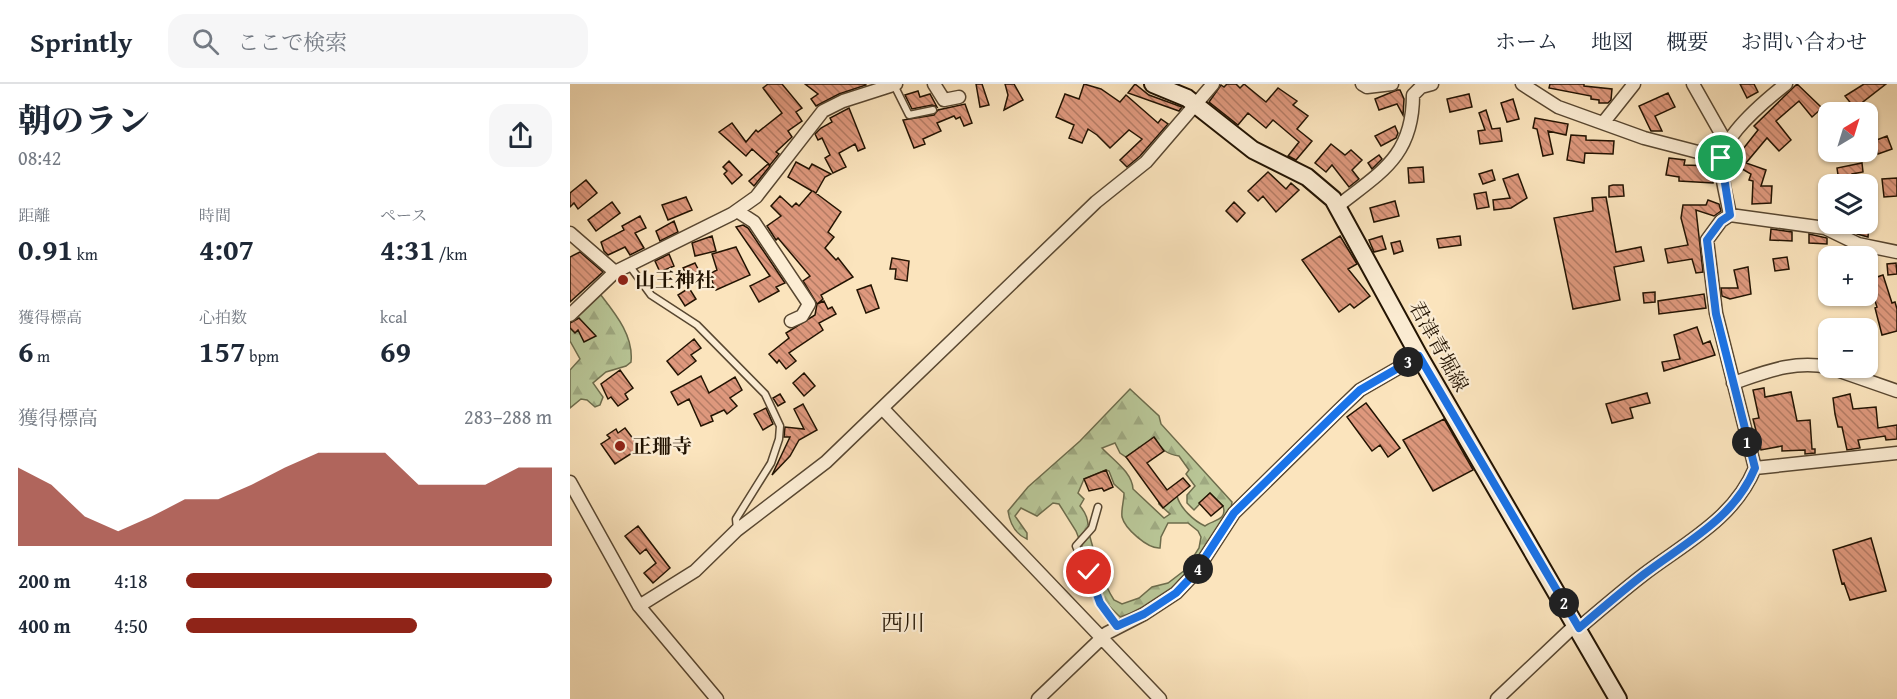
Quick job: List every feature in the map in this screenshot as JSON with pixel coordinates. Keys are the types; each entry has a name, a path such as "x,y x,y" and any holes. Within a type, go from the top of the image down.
{"main road":[{"name":"君津青堀線","path":"1153,84 1196,104 1253,150 1317,184 1338,206 1419,356 1579,628 1618,699"}],"street":[{"path":"570,315 615,272 737,211 756,197 824,111 843,101 895,84"},
{"path":"934,84 944,100 959,97"},
{"path":"639,606 695,571 737,530 826,462 883,410 1096,202 1146,162 1213,84"},
{"path":"1362,84 1367,87 1392,84"},
{"path":"1338,206 1396,157 1411,123 1413,95 1421,87 1432,84"},
{"path":"1522,84 1558,107 1644,138 1721,158"},
{"path":"1603,123 1634,84"},
{"path":"1693,84 1727,144"},
{"path":"1730,215 1721,158 1727,144 1757,108 1786,84"},
{"path":"737,211 754,222 809,303 802,316 791,321"},
{"path":"1497,699 1570,630 1579,628 1627,588 1720,518 1746,490 1755,468 1716,314 1707,240 1721,221 1730,215 1826,228 1858,244 1897,252"},
{"path":"570,233 615,272"},
{"path":"1038,699 1101,638 1117,626 1144,614 1176,593 1195,573 1234,513 1360,390 1419,356"},
{"path":"1733,383 1780,367 1809,363 1818,365"},
{"path":"1861,378 1897,391"},
{"path":"883,410 1160,699"},
{"path":"1755,468 1897,453"},
{"path":"570,482 639,606 717,699"}],"lane":[{"path":"895,84 904,109 909,115 933,110"},
{"path":"629,265 651,295 697,325 765,394 780,426 779,439 771,463 736,519 737,530"},
{"path":"1098,507 1092,528 1076,546 1100,603 1117,626"}],"green space":[{"path":"597,290 626,332 631,362 626,366 606,372 593,383 603,397 600,405 595,407 587,400 581,399 570,408 570,370 580,359 570,341 570,308"},
{"path":"1130,389 1159,416 1161,424 1232,502 1231,509 1213,543 1192,574 1159,600 1120,617 1103,600 1076,531 1059,504 1053,503 1037,516 1021,508 1015,516 1027,533 1027,539 1016,531 1009,516 1008,511 1028,487 1080,441","holes":["1154,438 1164,450 1179,456 1189,470 1186,474 1195,486 1187,495 1187,503 1194,510 1210,493 1223,506 1224,511 1221,517 1205,526 1188,514 1177,496 1158,498 1159,504 1170,514 1164,518 1133,489 1126,472 1102,448 1115,443 1120,453 1126,457","1106,470 1109,471 1114,484 1124,493 1122,514 1124,522 1143,542 1160,548 1161,537 1168,523 1188,523 1198,531 1201,537 1199,548 1185,570 1168,583 1152,587 1139,598 1122,604 1114,600 1103,578 1090,537 1087,518 1080,506 1084,499 1078,493 1084,479"]}],"building":[{"path":"768,84 782,84 802,108 796,112 802,121 788,131 792,137 776,152 779,154 770,165 752,149 746,156 719,132 732,123 746,142 756,130 758,132 782,113 763,88"},
{"path":"805,84 866,85 839,94 816,106 811,99 818,94"},
{"path":"976,84 982,84 989,105 980,107"},
{"path":"1005,84 1014,84 1023,100 1004,110 1008,95"},
{"path":"1084,84 1101,89 1120,102 1126,95 1158,123 1161,119 1168,124 1140,156 1127,167 1120,160 1142,139 1129,130 1110,148 1088,129 1082,143 1069,138 1074,125 1056,117 1065,94 1079,99"},
{"path":"1135,84 1149,95 1182,107 1179,111 1128,93"},
{"path":"1227,84 1236,84 1240,88 1244,84 1266,102 1278,88 1297,101 1293,105 1308,116 1297,129 1312,141 1296,160 1288,156 1299,142 1273,120 1266,128 1248,113 1238,125 1209,102 1221,85 1224,87"},
{"path":"1550,84 1584,84 1584,86 1612,89 1611,100 1608,103 1599,103 1599,100 1591,99 1591,96 1549,88"},
{"path":"1740,84 1754,84 1758,92 1747,98"},
{"path":"1797,84 1818,104 1818,112 1812,117 1799,101 1776,121 1791,140 1779,151 1767,138 1746,163 1766,170 1761,186 1772,186 1771,203 1752,204 1753,181 1749,180 1751,174 1730,162 1737,145 1743,149 1758,130 1754,126"},
{"path":"1864,84 1886,84 1863,102 1850,102 1845,96"},
{"path":"1400,90 1404,99 1403,115 1397,104 1379,110 1375,99"},
{"path":"918,91 920,97 930,94 937,107 932,105 912,109 905,95"},
{"path":"1668,93 1675,107 1655,116 1662,131 1651,131 1639,106"},
{"path":"1469,94 1472,107 1450,112 1447,99"},
{"path":"1513,99 1519,119 1507,122 1501,103"},
{"path":"965,104 972,123 964,126 960,117 956,119 954,116 937,123 941,131 923,139 925,144 914,148 903,120 934,115 938,110"},
{"path":"849,108 865,148 858,151 855,144 839,153 846,167 833,173 825,158 830,155 822,138 818,140 815,134 832,122 830,118"},
{"path":"1486,110 1492,129 1500,128 1502,141 1480,144 1478,131 1485,130 1479,113"},
{"path":"1535,118 1568,124 1566,135 1548,131 1553,154 1543,156 1537,129 1533,128"},
{"path":"1395,126 1398,133 1396,138 1381,146 1375,136"},
{"path":"1571,135 1586,136 1586,140 1614,141 1613,154 1585,153 1584,163 1567,160"},
{"path":"1887,136 1892,149 1878,154 1878,139"},
{"path":"1331,144 1345,155 1351,150 1362,160 1352,170 1359,179 1349,187 1332,165 1326,172 1315,163"},
{"path":"1379,155 1382,159 1372,169 1368,163"},
{"path":"1669,158 1685,160 1684,165 1713,166 1713,183 1679,181 1679,177 1666,175"},
{"path":"729,161 742,175 732,184 724,174 727,171 723,167"},
{"path":"796,162 809,169 812,164 831,174 825,177 816,193 813,191 841,212 828,232 834,237 825,248 836,260 838,258 853,277 821,295 823,299 817,304 803,281 810,276 778,238 776,240 767,226 781,216 771,206 780,196 792,207 796,203 799,206 812,191 788,177"},
{"path":"1862,163 1863,172 1838,174 1837,168"},
{"path":"768,164 770,166 754,186 749,181"},
{"path":"1423,167 1424,182 1409,183 1408,168"},
{"path":"1492,170 1495,180 1483,184 1479,174"},
{"path":"1268,172 1286,189 1291,183 1299,190 1276,212 1263,196 1258,201 1248,191"},
{"path":"1518,174 1527,198 1511,208 1494,210 1493,200 1510,198 1503,179"},
{"path":"1897,178 1897,196 1884,197 1882,179"},
{"path":"586,180 597,193 578,209 574,203 570,207 570,193"},
{"path":"1623,185 1624,196 1609,197 1609,186"},
{"path":"1486,192 1489,207 1477,209 1474,194"},
{"path":"686,197 692,210 668,220 662,205"},
{"path":"1606,197 1616,252 1641,247 1644,261 1614,267 1620,300 1573,309 1554,218 1593,211 1592,198"},
{"path":"1708,200 1719,204 1721,211 1714,216 1696,210 1703,272 1696,273 1692,259 1668,263 1665,249 1688,245 1681,218 1683,205 1706,205"},
{"path":"1395,201 1399,216 1374,222 1370,208"},
{"path":"612,202 620,213 596,231 588,220"},
{"path":"1234,202 1245,213 1237,222 1226,211"},
{"path":"640,216 646,228 635,233 644,248 630,255 625,247 608,255 601,242 624,230 622,226"},
{"path":"674,221 678,232 660,241 656,231"},
{"path":"743,225 748,228 785,283 776,287 779,291 759,302 750,286 770,276 736,227"},
{"path":"1771,229 1792,232 1792,241 1770,240"},
{"path":"1809,234 1827,238 1827,244 1809,243"},
{"path":"712,236 716,251 695,256 692,243"},
{"path":"1340,236 1357,264 1348,269 1370,296 1354,308 1350,304 1339,312 1302,260"},
{"path":"1382,236 1386,249 1374,252 1369,240"},
{"path":"1460,236 1461,245 1439,248 1437,239"},
{"path":"1400,241 1403,251 1394,254 1391,243"},
{"path":"736,247 750,275 716,290 709,274 717,270 712,254"},
{"path":"580,252 603,272 570,302 570,257"},
{"path":"669,254 674,266 660,272 655,261"},
{"path":"1787,257 1789,269 1775,271 1773,259"},
{"path":"892,258 909,261 907,281 895,279 896,269 890,269"},
{"path":"695,263 699,271 687,277 683,268"},
{"path":"1896,263 1897,274 1888,275 1887,264"},
{"path":"1748,267 1751,294 1730,299 1722,296 1721,288 1738,288 1734,270"},
{"path":"1883,275 1892,303 1895,302 1897,309 1897,331 1882,335 1875,308 1878,306 1878,277"},
{"path":"871,285 879,308 866,313 857,290"},
{"path":"689,288 696,299 685,306 678,295"},
{"path":"1655,292 1655,302 1644,303 1643,293"},
{"path":"1704,294 1706,308 1659,314 1658,301"},
{"path":"824,301 828,309 832,307 836,314 819,323 823,330 789,353 796,361 786,369 779,360 777,363 769,354 789,338 786,333 815,315 817,304"},
{"path":"579,318 596,336 584,342 578,330 575,333 570,328 570,323"},
{"path":"1697,327 1703,344 1710,341 1715,355 1664,371 1662,362 1680,359 1674,335"},
{"path":"694,339 701,348 691,355 696,361 678,375 667,361"},
{"path":"620,370 633,388 625,394 628,399 618,406 611,397 608,399 601,384"},
{"path":"804,373 815,386 804,396 793,383"},
{"path":"701,376 709,393 735,377 742,390 730,398 737,406 727,414 724,410 711,416 713,421 701,426 689,399 678,405 671,392"},
{"path":"1764,388 1765,397 1791,392 1797,421 1810,420 1812,449 1815,449 1815,453 1805,454 1805,450 1782,451 1782,446 1761,450 1753,419 1759,418 1753,390"},
{"path":"1647,393 1650,403 1630,408 1633,418 1612,423 1606,404"},
{"path":"780,394 785,402 778,406 773,398"},
{"path":"1850,394 1853,409 1876,407 1878,428 1897,425 1897,439 1886,440 1885,436 1858,440 1860,448 1847,450 1842,427 1838,427 1833,398"},
{"path":"1366,403 1400,448 1388,457 1380,445 1372,451 1347,417"},
{"path":"803,404 817,430 799,440 790,456 772,475 790,437 784,437 785,427 804,429 794,409"},
{"path":"766,408 773,424 763,430 754,414"},
{"path":"1444,419 1473,470 1433,491 1403,440"},
{"name":"正珊寺","path":"625,428 640,448 615,464 601,444 610,438 607,435 616,429 618,433"},
{"path":"1154,437 1164,451 1147,463 1167,490 1183,478 1190,486 1163,508 1126,457"},
{"path":"1106,470 1113,487 1104,491 1102,488 1089,491 1084,479"},
{"path":"1210,493 1223,506 1211,516 1199,503"},
{"path":"638,526 670,568 653,583 644,573 656,563 646,549 640,554 625,536"},
{"path":"1871,538 1886,591 1850,600 1844,583 1842,584 1833,550"}],"place":[{"name":"山王神社","path":"623,280"},
{"name":"正珊寺","path":"620,446"}],"district":[{"name":"西川","path":"903,622"}],"route":[{"path":"1089,572 1100,603 1117,626 1144,614 1176,593 1195,573 1234,513 1360,390 1419,356 1579,628 1618,594 1720,518 1746,490 1755,468 1716,314 1707,240 1721,221 1730,215 1721,158"}]}
